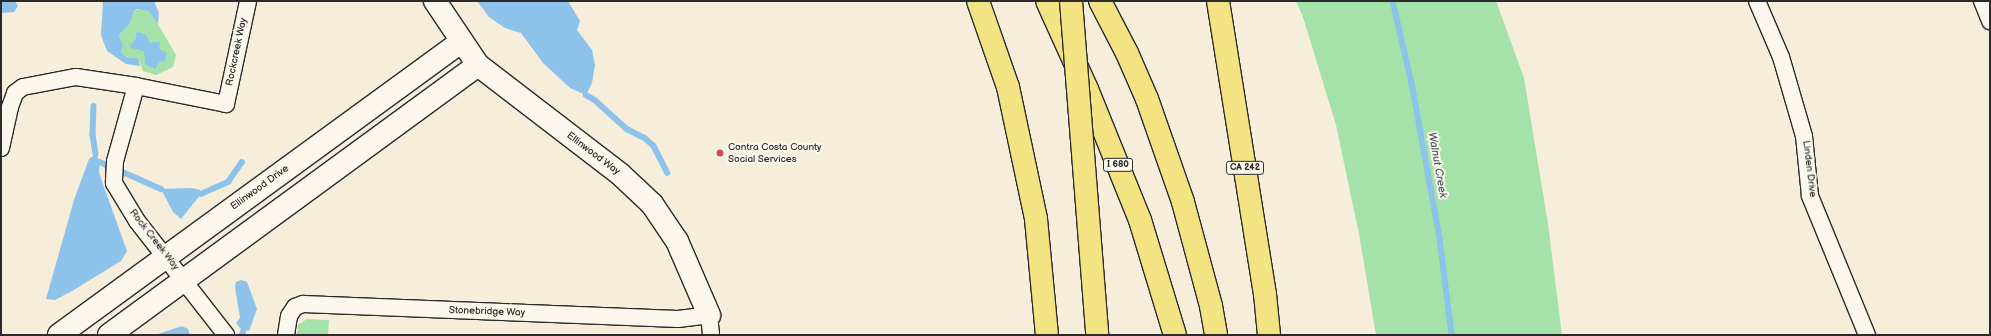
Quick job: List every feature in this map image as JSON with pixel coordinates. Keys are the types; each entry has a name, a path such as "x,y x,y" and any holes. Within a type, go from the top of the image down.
{"highway":[{"path":"978,1 1008,87 1034,211 1047,335"},
{"name":"I 680","path":"1047,1 1087,89 1140,220 1175,335"},
{"path":"1071,1 1097,335"},
{"path":"1100,1 1147,99 1178,187 1211,306 1216,335"},
{"name":"CA 242","path":"1218,1 1265,294 1269,335"}],"street":[{"name":"Rockcreek Way","path":"136,86 226,104 248,1"},
{"name":"Ellinwood Way","path":"435,1 461,42 478,65 620,174 652,204 677,241 710,325"},
{"name":"Linden Drive","path":"1757,1 1781,57 1804,136 1810,196 1867,335"},
{"path":"1982,1 1990,21"},
{"name":"Ellinwood Drive","path":"59,335 461,42"},
{"path":"109,335 478,65"},
{"path":"1,148 10,107 16,94 23,87 76,77 136,86"},
{"name":"Rock Creek Way","path":"136,86 115,161 114,183 137,221 185,279"},
{"path":"185,279 224,333"},
{"name":"Stonebridge Way","path":"286,335 289,316 295,307 302,304 678,320 710,325"}],"green space":[{"path":"1296,1 1496,1 1524,78 1548,224 1562,335 1376,335 1359,234 1336,125 1303,17"},
{"path":"142,9 148,11 158,24 176,55 173,67 156,75 143,71 138,58 128,58 121,53 123,45 119,35 130,23 134,10"},
{"path":"307,319 329,320 328,334 338,335 297,335 298,325"}],"water":[{"path":"1,1 15,1 18,6 14,12 1,13"},
{"path":"103,1 154,1 159,13 158,24 148,11 138,9 134,10 130,23 119,35 123,45 121,53 128,58 138,58 140,66 126,64 107,51 101,35"},
{"path":"477,1 568,1 580,21 577,30 592,50 595,65 592,83 586,95 570,88 543,63 521,33 505,28 489,17"},
{"path":"139,32 146,35 150,43 160,42 159,49 167,53 165,62 160,61 155,69 145,64 144,51 131,48 130,46 136,38 136,33"},
{"path":"96,154 100,162 99,172 127,251 121,261 72,291 55,300 46,299 74,200 89,159"},
{"path":"192,188 200,190 201,194 181,219 173,212 161,189"},
{"path":"241,280 247,282 257,309 249,331 240,328 236,323 240,318 235,287 236,282"},
{"path":"182,326 188,329 190,335 155,335"}],"waterway":[{"name":"Walnut Creek","path":"1393,1 1412,83 1440,238 1452,335"},
{"path":"586,95 595,100 627,129 645,138 654,146 668,173"},
{"path":"94,106 93,135 96,154"},
{"path":"100,162 161,189"},
{"path":"201,194 228,182 242,162"},
{"path":"242,335 244,329"}],"place":[{"name":"Contra Costa County Social Services","path":"720,153"}]}
